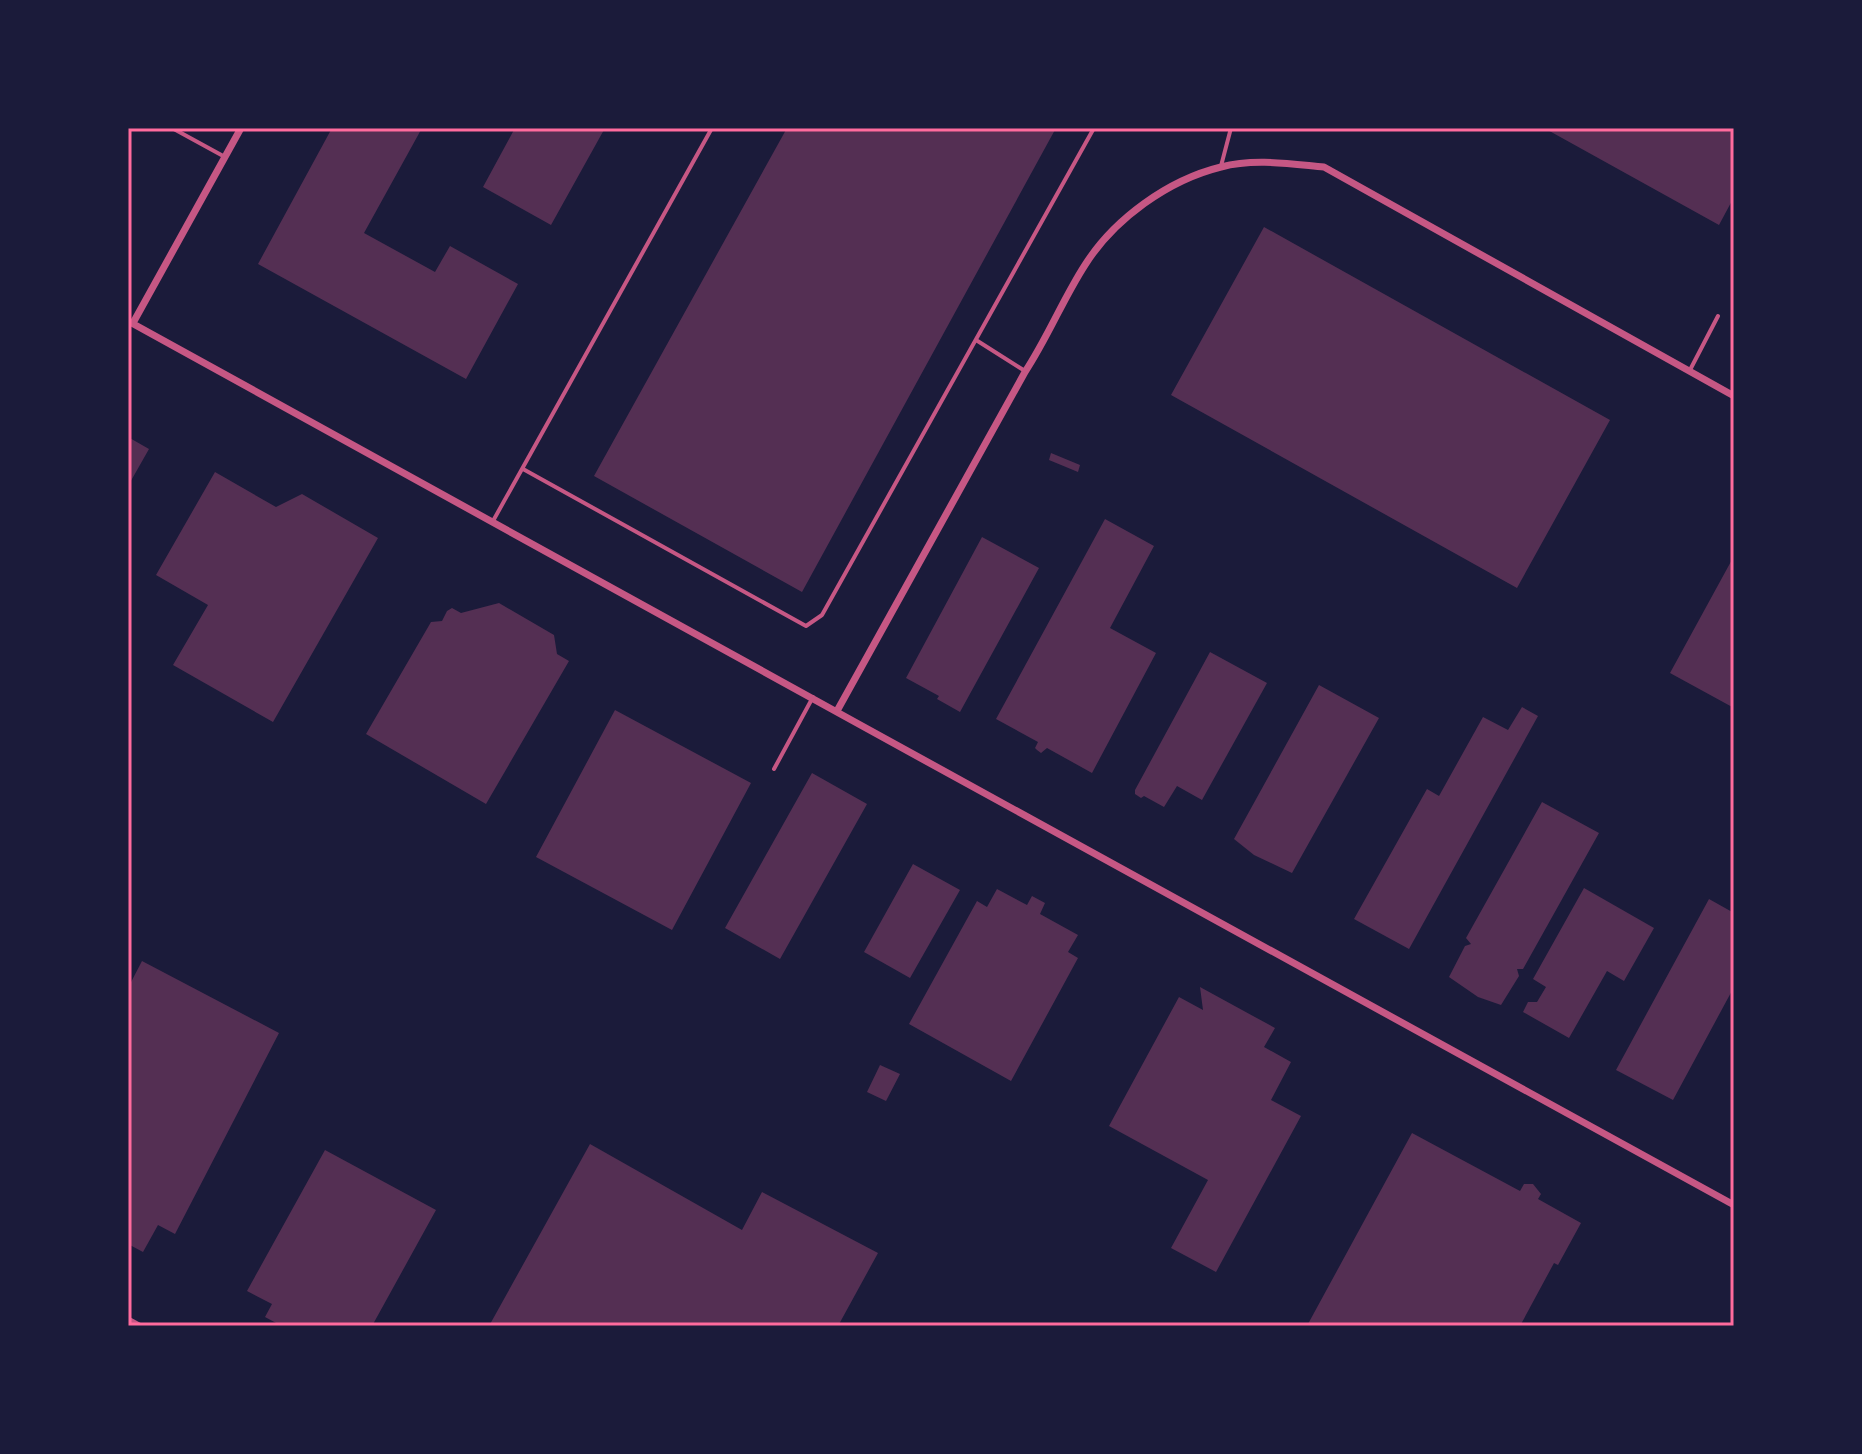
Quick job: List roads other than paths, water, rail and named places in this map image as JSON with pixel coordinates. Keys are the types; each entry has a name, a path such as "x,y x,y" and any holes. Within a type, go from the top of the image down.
{"street":[{"path":"241,128 131,322 1734,1205"},
{"path":"837,711 1025,372 1042,347 1085,264 1118,224 1174,185 1221,166 1271,162 1324,167 1734,396"},
{"path":"128,1320 139,1326"}],"lane":[{"path":"172,128 225,157"},
{"path":"493,521 712,128"},
{"path":"523,469 806,626 822,615 1094,128"},
{"path":"1221,166 1231,128"},
{"path":"1690,370 1718,316"},
{"path":"976,340 1025,372"},
{"path":"774,769 813,697"}]}
